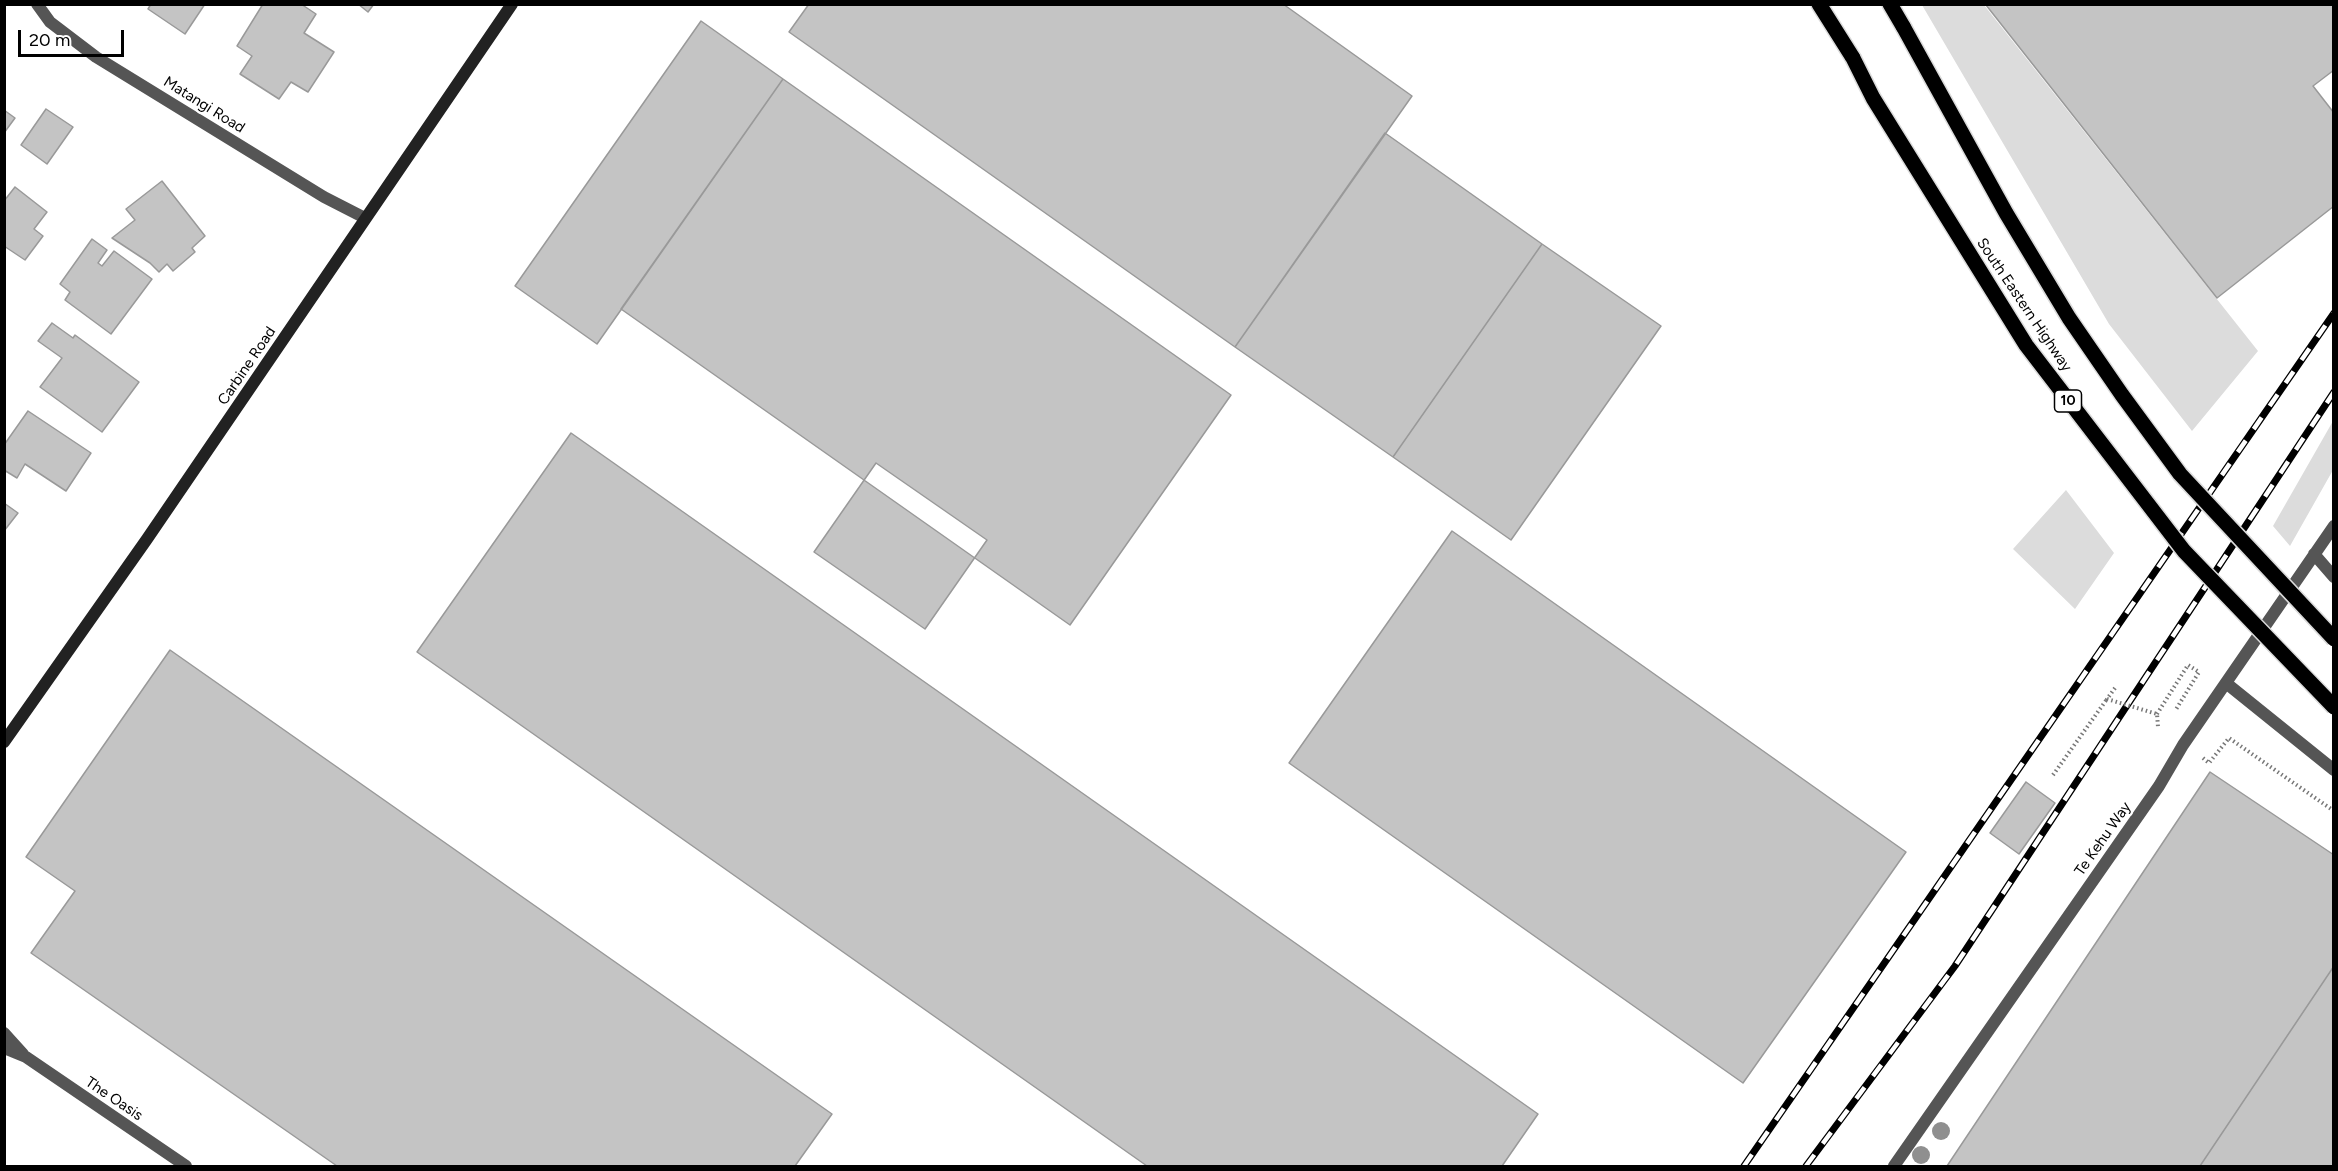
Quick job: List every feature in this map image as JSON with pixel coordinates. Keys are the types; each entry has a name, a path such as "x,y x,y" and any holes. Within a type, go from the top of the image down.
{"main road":[{"name":"Carbine Road","path":"4,742 512,4"},
{"name":"South Eastern Highway","path":"1819,4 1853,58 1873,98 2026,345 2184,551 2334,707"},
{"name":"South Eastern Highway","path":"1890,4 2006,213 2069,318 2122,395 2180,474 2334,639"}],"street":[{"name":"Matangi Road","path":"37,4 58,28 96,57 324,197 365,218"},
{"name":"Te Kehu Way","path":"1894,1167 2159,786 2226,683 2334,526"},
{"path":"2314,554 2334,577"},
{"path":"2226,683 2334,770"},
{"name":"The Oasis","path":"4,1033 26,1057"},
{"name":"The Oasis","path":"4,1048 26,1057 186,1167"}],"path":[{"path":"2158,727 2157,714 2188,665 2199,672 2177,704"},
{"path":"2053,775 2115,688"},
{"path":"2108,699 2157,714"},
{"path":"2202,758 2209,763 2229,738 2334,811"}],"shaded area":[{"path":"1922,5 1984,5 2258,351 2192,431 2109,324"},
{"path":"2333,421 2333,470 2290,546 2273,526"},
{"path":"2066,490 2114,553 2075,609 2013,549"}],"building":[{"path":"151,4 205,4 185,34 148,9"},
{"path":"263,4 301,4 316,14 304,33 334,52 308,92 291,82 279,99 240,74 252,56 237,46"},
{"path":"358,4 374,4 368,12"},
{"path":"809,4 1283,4 1412,96 1235,347 789,32"},
{"path":"2334,4 2334,70 2313,86 2334,113 2334,206 2217,298 1986,5"},
{"path":"701,21 783,79 597,344 515,286"},
{"path":"783,79 1231,395 1070,625 621,309"},
{"path":"46,109 73,127 47,164 21,145"},
{"path":"4,110 15,118 4,133"},
{"path":"1385,133 1542,244 1393,457 1235,347"},
{"path":"162,181 205,236 192,248 195,252 173,271 167,264 159,272 150,263 112,238 135,220 126,209"},
{"path":"15,187 47,212 34,229 43,236 25,260 4,246 4,201"},
{"path":"92,239 107,250 98,263 102,266 114,251 152,279 111,334 65,300 70,292 60,284"},
{"path":"1542,244 1661,326 1511,540 1393,457"},
{"path":"52,323 73,338 75,335 139,382 102,432 40,387 62,358 38,341"},
{"path":"28,411 91,453 66,491 25,464 17,478 4,470 4,445"},
{"path":"571,433 1538,1114 1502,1166 1147,1166 417,652"},
{"path":"876,463 987,540 925,629 814,552"},
{"path":"4,503 18,513 4,531"},
{"path":"1452,531 1906,852 1743,1083 1289,763"},
{"path":"170,650 832,1114 795,1166 337,1166 31,953 75,891 26,857"},
{"path":"2210,772 2334,855 2334,966 2200,1166 1947,1166"},
{"path":"2026,782 2055,803 2019,854 1990,833"},
{"path":"2334,966 2334,1166 2200,1166"}],"railway":[{"path":"1744,1166 2334,313"},
{"path":"1806,1166 1955,966 2334,392"}]}
